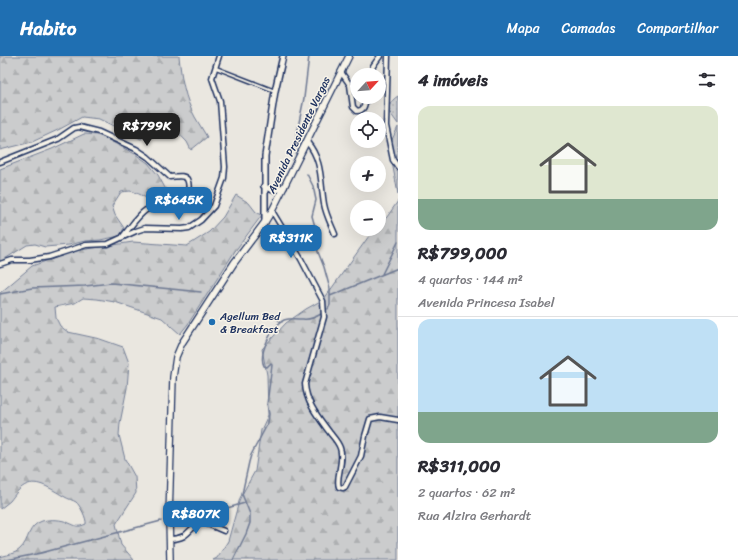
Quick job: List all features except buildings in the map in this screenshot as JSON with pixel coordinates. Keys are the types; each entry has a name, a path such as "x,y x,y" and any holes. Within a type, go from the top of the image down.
{"main road":[{"name":"Avenida Presidente Vargas","path":"170,560 169,518 173,377 176,357 187,334 234,263 265,222 272,210 349,56"}],"street":[{"path":"0,264 12,260 30,260 49,257 86,245 108,244 123,236 145,228 189,228 201,220 214,206 224,178 225,167 220,101 212,78 219,56"},
{"path":"265,222 265,156 275,92 283,56"},
{"path":"373,68 380,56"},
{"path":"388,56 386,126 394,160 398,167"},
{"path":"341,72 350,85"},
{"path":"353,104 355,110 360,111 364,108 365,104"},
{"path":"0,162 58,138 74,128 79,127 100,132 136,149 148,157 170,177 182,176 186,178 189,183 189,188 188,195 184,201 165,208 148,209 140,215 123,236"},
{"path":"307,142 316,154 319,162 326,211 334,234"},
{"path":"264,186 270,190 277,190 284,187"},
{"path":"272,210 301,259 323,301 324,317 305,384 305,392 316,413 340,447 342,462 338,484 339,487 345,487 361,456 370,419 380,417 398,420"},
{"path":"170,539 186,535 196,525 203,522 224,531"}],"lane":[{"path":"215,68 275,92"}],"green space":[{"path":"0,56 179,56 182,80 186,95 195,117 207,137 191,150 187,142 164,118 159,117 150,127 146,135 141,139 99,119 82,117 32,142 0,150"},
{"path":"398,96 398,124 388,110 394,99"},
{"path":"398,127 398,194 389,146"},
{"path":"84,134 99,135 135,154 148,163 158,175 171,199 159,203 130,191 121,192 112,206 115,215 124,228 120,236 69,245 45,247 35,244 27,245 0,262 0,169 52,149"},
{"path":"236,195 249,203 256,212 262,215 235,251 180,334 162,318 115,302 83,298 75,303 55,307 56,318 60,326 68,332 100,339 123,347 129,363 127,388 119,435 125,459 135,477 136,493 116,524 121,545 134,560 0,560 0,557 20,549 37,523 42,521 59,520 79,526 86,524 86,522 83,512 76,502 47,487 33,483 22,487 10,501 0,509 0,293 32,266 74,251 133,242 187,246 209,232 223,217"},
{"path":"398,201 398,560 213,560 217,558 228,541 240,498 255,471 261,430 268,415 267,375 262,349 286,323 324,299 369,236 386,236 387,217"}],"waterway":[{"path":"296,154 294,147 304,98 309,56"},
{"path":"307,174 313,186 316,200 312,216 318,237 318,252 330,289 330,305 328,309"},
{"path":"382,274 398,242"},
{"path":"330,296 398,268"},
{"path":"0,294 32,288 85,286 111,283 201,292"},
{"path":"268,314 282,322"},
{"path":"233,560 250,523 250,514 242,494 249,462 251,455 268,423 269,414 267,404 272,365 271,363 267,367 264,366 263,355 267,341 279,323 284,320 308,319 321,314"},
{"path":"195,514 220,510 245,503"},
{"path":"7,560 41,553 161,521"}],"place":[{"name":"Agellum Bed & Breakfast","path":"212,322"}]}
